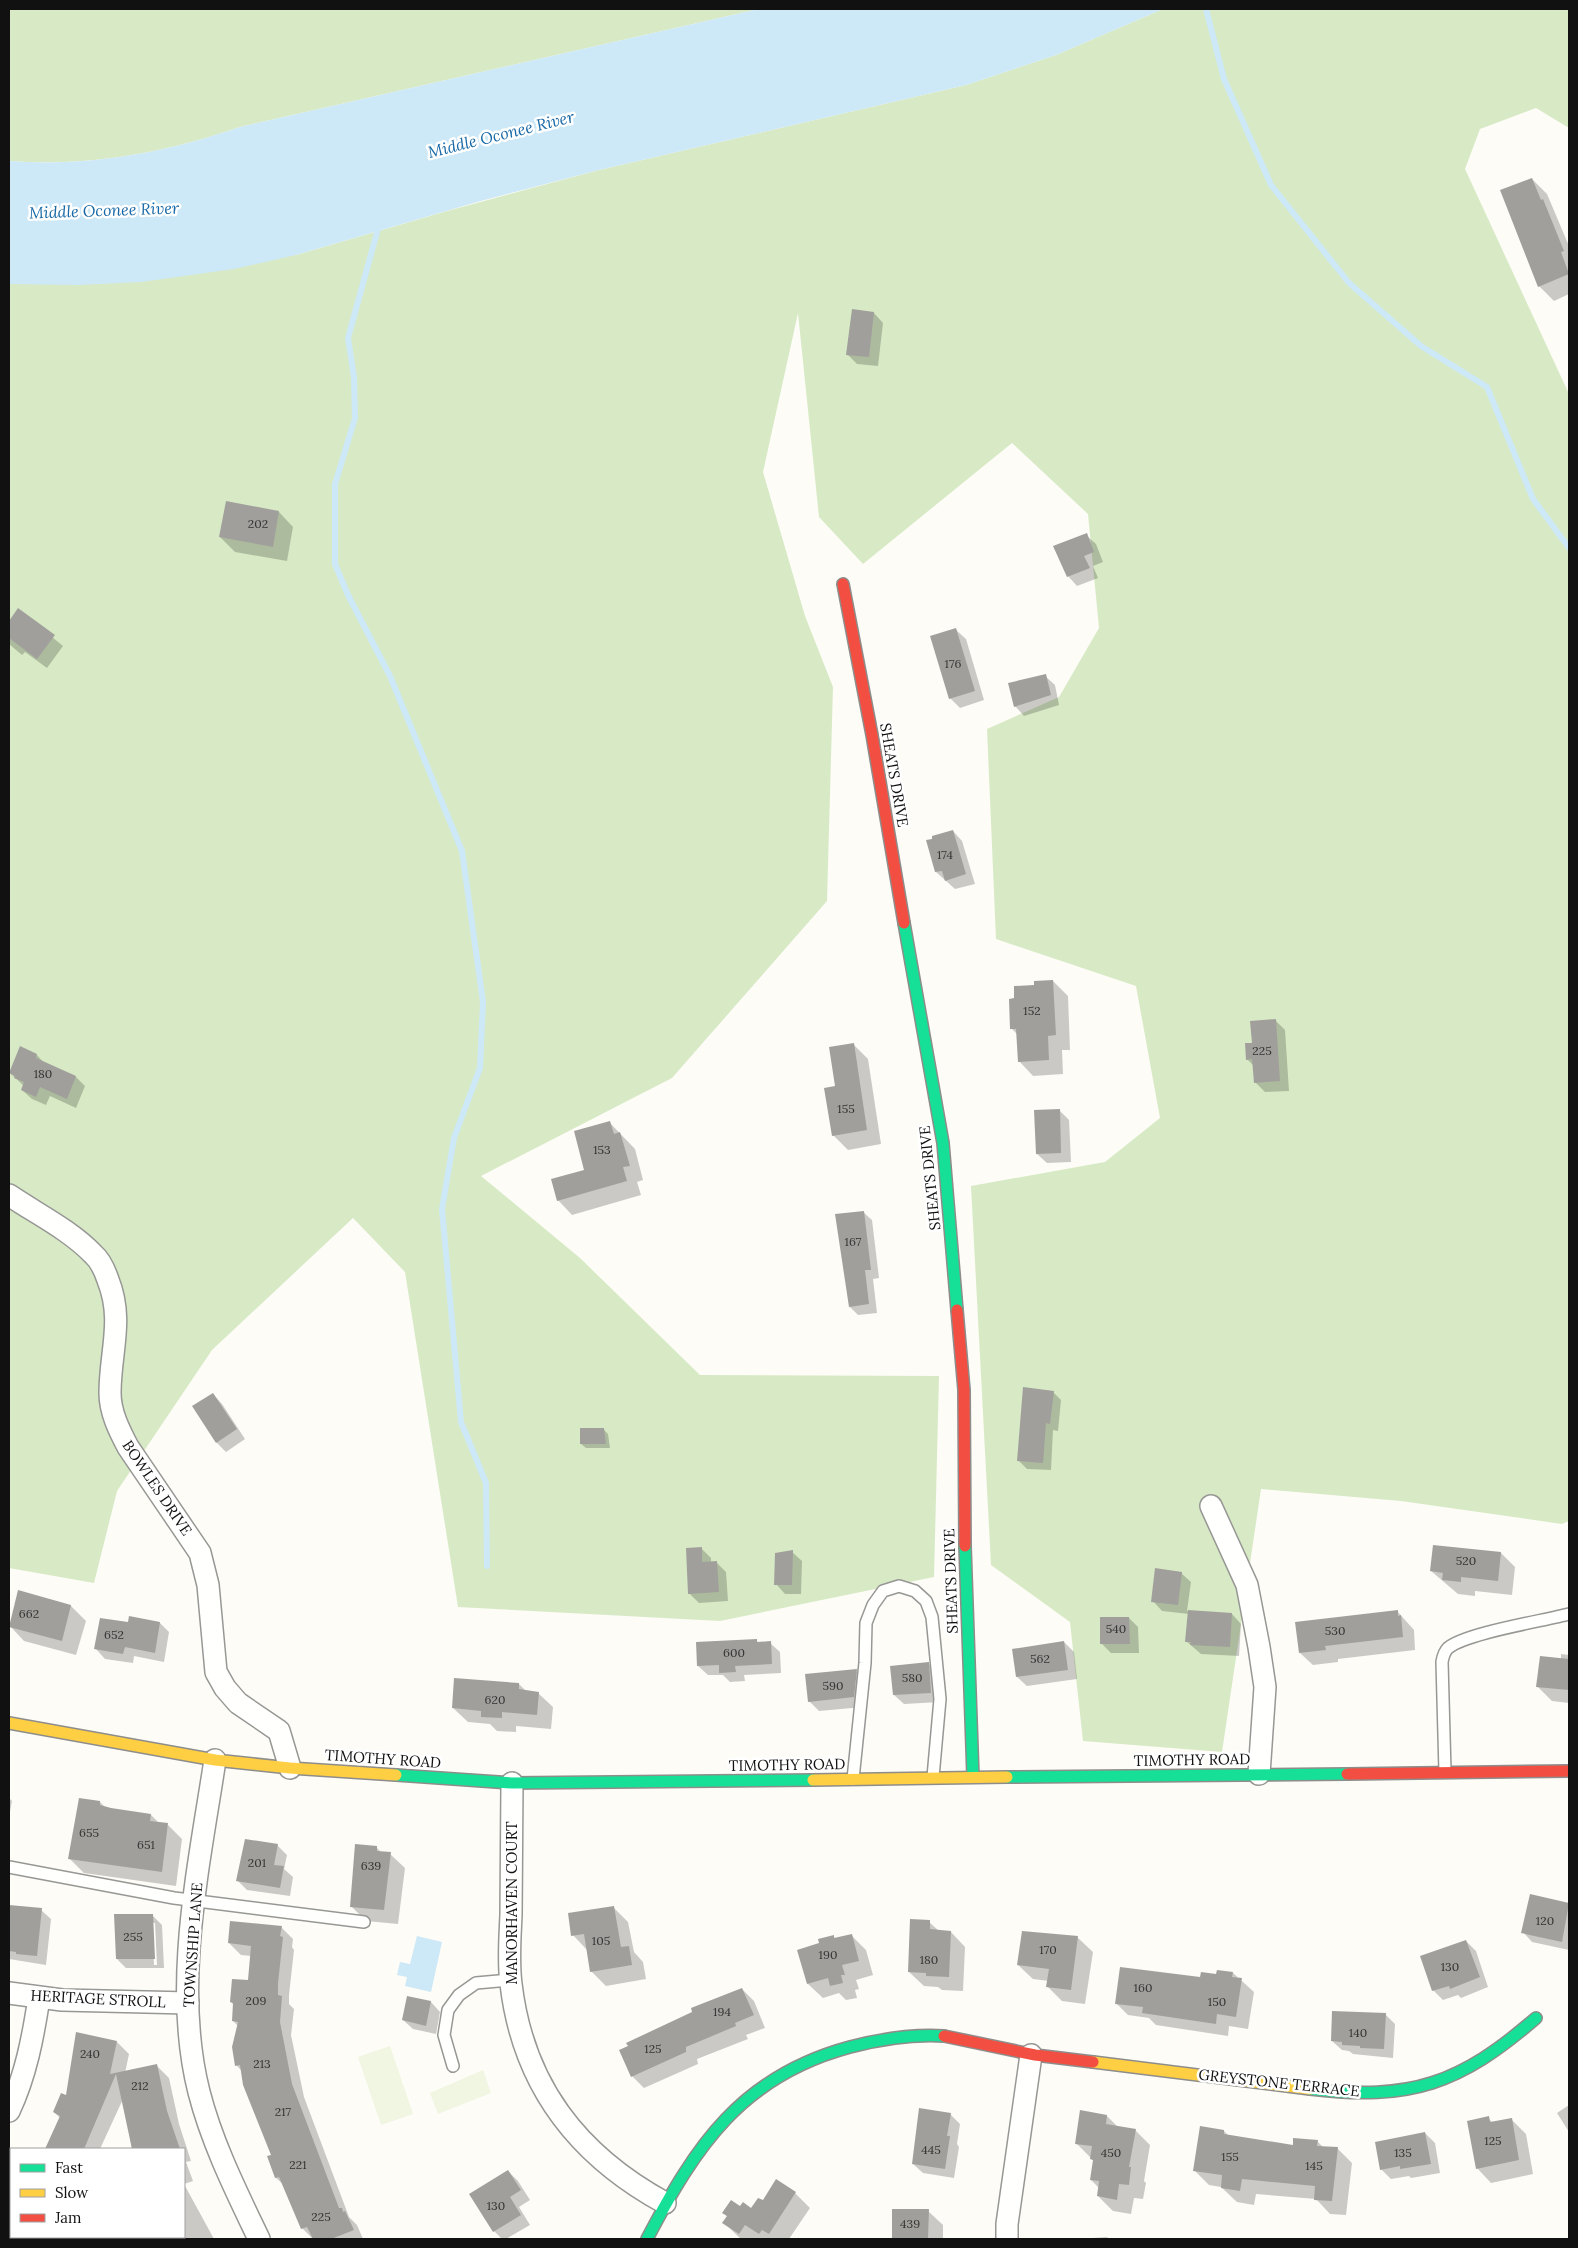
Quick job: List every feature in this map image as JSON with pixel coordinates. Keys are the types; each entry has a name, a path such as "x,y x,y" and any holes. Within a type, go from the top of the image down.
{"street":[{"name":"SHEATS DRIVE","path":"843,584 872,735 943,1142 964,1390 965,1570 973,1777"},
{"name":"BOWLES DRIVE","path":"9,1195 81,1243 95,1255 106,1273 114,1295 118,1323 110,1394 120,1432 128,1447 200,1553 208,1584 216,1672 225,1688 238,1703 279,1731 290,1768"},
{"path":"1211,1506 1247,1585 1259,1647 1265,1687 1259,1774"},
{"name":"TIMOTHY ROAD","path":"9,1723 215,1760 290,1768 512,1783 1569,1770"},
{"name":"TOWNSHIP LANE","path":"215,1760 194,1900 188,2003 192,2052 199,2091 213,2135 259,2239"},
{"name":"MANORHAVEN COURT","path":"512,1783 510,1980 523,2043 535,2072 550,2100 583,2143 608,2167 636,2187 665,2203"},
{"name":"HERITAGE STROLL","path":"9,1993 62,2000 188,2003"},
{"path":"9,2111 25,2070 33,2038 39,1998"},
{"name":"GREYSTONE TERRACE","path":"647,2239 665,2203 698,2148 742,2101 794,2066 823,2054 854,2045 916,2036 947,2036 1031,2055 1344,2093 1388,2093 1432,2084 1476,2064 1507,2043 1536,2018"},
{"path":"1007,2239 1007,2224 1031,2055"}],"lane":[{"path":"853,1779 865,1663 866,1623 873,1605 883,1591 899,1586 915,1591 926,1601 932,1617 940,1699 933,1777"},
{"path":"1445,1772 1442,1662 1444,1653 1449,1647 1467,1640 1569,1614"},
{"path":"9,1868 194,1900 364,1922"},
{"path":"454,2066 444,2035 448,2010 459,1995 476,1983 510,1980"}],"green space":[{"path":"9,9 759,9 240,127 155,151 97,160 39,162 9,161"},
{"path":"1163,9 1569,9 1569,128 1536,108 1480,129 1465,169 1569,394 1569,1521 1562,1524 1401,1501 1261,1489 1222,1752 1083,1741 1070,1622 991,1565 971,1186 1105,1162 1160,1118 1136,986 996,939 987,729 1059,697 1099,628 1088,514 1012,443 863,564 819,517 798,313 763,472 805,616 833,687 827,901 672,1078 481,1176 580,1258 700,1375 939,1376 934,1577 720,1621 458,1607 405,1272 353,1218 212,1350 117,1491 94,1583 9,1568 9,282 296,255 447,211 599,170 966,85 1056,55"},
{"path":"390,2046 413,2114 381,2125 358,2057"},
{"path":"483,2070 491,2093 438,2114 430,2093"}],"water":[{"name":"Middle Oconee River","path":"759,9 1163,9 1056,55 966,85 599,170 477,202 296,255 234,269 141,282 78,285 9,284 9,161 68,162 97,160 155,151 240,127"},
{"path":"417,1936 442,1942 431,1992 405,1986 407,1977 397,1975 400,1962 410,1964"}],"building":[{"path":"1532,178 1541,200 1543,199 1564,251 1561,252 1569,274 1538,287 1500,190"},
{"path":"852,309 874,312 869,357 846,355"},
{"path":"226,501 279,511 273,547 219,537"},
{"path":"1087,533 1094,552 1084,556 1090,568 1067,577 1053,546"},
{"path":"18,608 55,635 37,659 9,638 9,621"},
{"path":"956,628 975,691 949,699 930,636"},
{"path":"1046,674 1051,695 1014,707 1008,683"},
{"path":"953,830 966,874 945,881 942,871 935,872 926,840 932,839 932,836"},
{"path":"1053,980 1056,1035 1048,1036 1049,1060 1018,1062 1016,1029 1010,1029 1009,999 1014,998 1014,986 1034,985 1034,981"},
{"path":"1276,1019 1280,1081 1254,1083 1252,1059 1246,1060 1245,1043 1252,1043 1250,1021"},
{"path":"854,1043 867,1130 832,1136 824,1088 835,1086 829,1047"},
{"path":"20,1046 37,1054 36,1058 76,1076 67,1099 40,1087 36,1097 21,1090 24,1082 14,1078 15,1076 9,1073"},
{"path":"1060,1109 1061,1153 1036,1154 1034,1110"},
{"path":"610,1121 614,1134 620,1132 630,1166 623,1167 627,1181 557,1201 551,1179 584,1170 574,1131"},
{"path":"864,1211 871,1270 865,1270 869,1304 849,1307 835,1214"},
{"path":"1023,1387 1054,1391 1050,1424 1046,1423 1043,1463 1017,1461"},
{"path":"213,1393 237,1429 216,1443 192,1406"},
{"path":"580,1428 604,1428 606,1444 580,1444"},
{"path":"1433,1545 1501,1552 1498,1581 1461,1577 1461,1582 1442,1580 1443,1573 1430,1571"},
{"path":"702,1547 702,1562 717,1561 719,1592 688,1594 686,1548"},
{"path":"793,1550 792,1585 774,1585 775,1553"},
{"path":"1155,1568 1182,1572 1178,1605 1151,1602"},
{"path":"18,1590 71,1605 62,1641 9,1627"},
{"path":"1188,1610 1232,1613 1230,1647 1190,1645 1191,1642 1185,1642"},
{"path":"1398,1610 1398,1616 1401,1615 1403,1637 1325,1646 1326,1650 1299,1653 1295,1622"},
{"path":"129,1616 160,1622 155,1653 125,1647 123,1654 94,1649 100,1618 128,1622"},
{"path":"1100,1617 1129,1617 1130,1644 1100,1644"},
{"path":"757,1639 757,1642 771,1641 772,1664 735,1666 736,1672 719,1673 719,1665 697,1666 696,1642"},
{"path":"1064,1641 1068,1670 1016,1677 1012,1649"},
{"path":"1540,1656 1569,1659 1569,1690 1536,1687"},
{"path":"929,1662 931,1693 893,1695 890,1666"},
{"path":"857,1669 854,1697 808,1702 805,1674"},
{"path":"454,1678 519,1683 519,1689 539,1692 537,1715 502,1712 502,1718 481,1717 481,1711 452,1708"},
{"path":"79,1798 100,1801 100,1805 111,1808 151,1814 150,1821 168,1823 162,1872 68,1859"},
{"path":"245,1839 278,1844 274,1865 284,1866 280,1888 236,1881"},
{"path":"355,1844 377,1846 377,1851 391,1852 384,1910 350,1907"},
{"path":"1530,1894 1569,1903 1562,1942 1521,1933"},
{"path":"9,1905 42,1908 37,1956 16,1954 16,1952 9,1951"},
{"path":"614,1906 621,1947 629,1946 632,1965 590,1972 584,1934 571,1936 568,1913"},
{"path":"114,1914 153,1914 155,1959 116,1959"},
{"path":"910,1919 930,1920 930,1929 951,1931 949,1977 926,1976 926,1973 908,1972"},
{"path":"230,1921 282,1926 280,1936 283,1937 278,1995 282,1996 280,2022 292,2084 339,2208 342,2208 343,2212 345,2211 354,2230 331,2239 313,2239 307,2227 301,2229 279,2177 275,2178 267,2156 271,2155 243,2085 240,2065 235,2066 232,2047 238,2022 232,2021 233,2003 230,2002 232,1979 248,1980 251,1946 228,1943"},
{"path":"1022,1931 1078,1936 1071,1990 1046,1987 1049,1969 1017,1965"},
{"path":"852,1934 859,1961 842,1965 845,1975 841,1975 843,1983 830,1986 828,1978 807,1984 797,1950 819,1943 818,1939 834,1935 834,1938"},
{"path":"1466,1940 1480,1977 1450,1989 1449,1986 1432,1991 1420,1956"},
{"path":"1120,1967 1200,1977 1201,1972 1216,1974 1217,1970 1233,1972 1232,1977 1242,1978 1236,2017 1217,2014 1216,2024 1142,2013 1143,2007 1115,2004"},
{"path":"742,1988 754,2015 735,2023 736,2026 686,2047 686,2052 631,2077 619,2050 628,2046 626,2043 692,2012 691,2008"},
{"path":"407,1996 431,2001 426,2026 402,2020"},
{"path":"1332,2011 1386,2013 1384,2049 1360,2048 1360,2046 1342,2045 1342,2042 1331,2041"},
{"path":"76,2032 117,2041 110,2074 157,2064 167,2111 180,2148 132,2148 116,2074 84,2148 45,2148 60,2116 53,2112 61,2093 66,2095"},
{"path":"919,2108 951,2113 947,2136 950,2136 945,2169 912,2164"},
{"path":"1080,2110 1107,2115 1106,2124 1136,2129 1129,2167 1131,2167 1129,2185 1119,2184 1117,2200 1097,2196 1099,2181 1090,2180 1093,2160 1090,2159 1092,2146 1075,2144"},
{"path":"1489,2116 1490,2122 1512,2118 1519,2160 1476,2169 1467,2121"},
{"path":"1200,2126 1224,2130 1224,2134 1293,2145 1293,2138 1318,2140 1317,2146 1338,2147 1332,2201 1314,2200 1315,2186 1242,2179 1240,2191 1221,2188 1222,2175 1193,2171"},
{"path":"1425,2132 1431,2164 1400,2169 1400,2166 1380,2170 1375,2142"},
{"path":"508,2170 521,2190 510,2197 521,2215 493,2232 469,2194"},
{"path":"776,2179 796,2192 769,2234 762,2230 759,2234 745,2225 739,2234 722,2223 727,2216 722,2213 731,2200 740,2206 743,2202 751,2208 758,2198 763,2200"},
{"path":"892,2209 929,2209 928,2239 892,2239"}],"waterway":[{"path":"1206,9 1224,79 1271,185 1349,283 1421,346 1487,387 1533,499 1569,548"},
{"path":"379,225 348,338 354,377 355,418 335,484 335,564 348,595 390,676 462,851 483,1002 480,1068 454,1138 442,1209 461,1422 486,1483 487,1566"}],"traffic: fast":[{"path":"904,923 943,1143 957,1310"},
{"path":"965,1546 973,1777"},
{"path":"1007,1777 1347,1774"},
{"path":"396,1775 512,1783 813,1780"},
{"path":"1310,2089 1377,2092 1406,2089 1432,2083 1458,2073 1483,2059 1536,2018"},
{"path":"647,2239 684,2173 704,2145 726,2119 751,2096 780,2076 812,2060 862,2044 908,2036 944,2036"}],"traffic: slow":[{"path":"9,1723 215,1760 290,1768 396,1775"},
{"path":"813,1780 1007,1777"},
{"path":"1093,2062 1310,2089"}],"traffic: jam":[{"path":"843,584 872,735 904,923"},
{"path":"957,1310 964,1390 965,1546"},
{"path":"1347,1774 1569,1771"},
{"path":"944,2036 1035,2055 1093,2062"}]}
